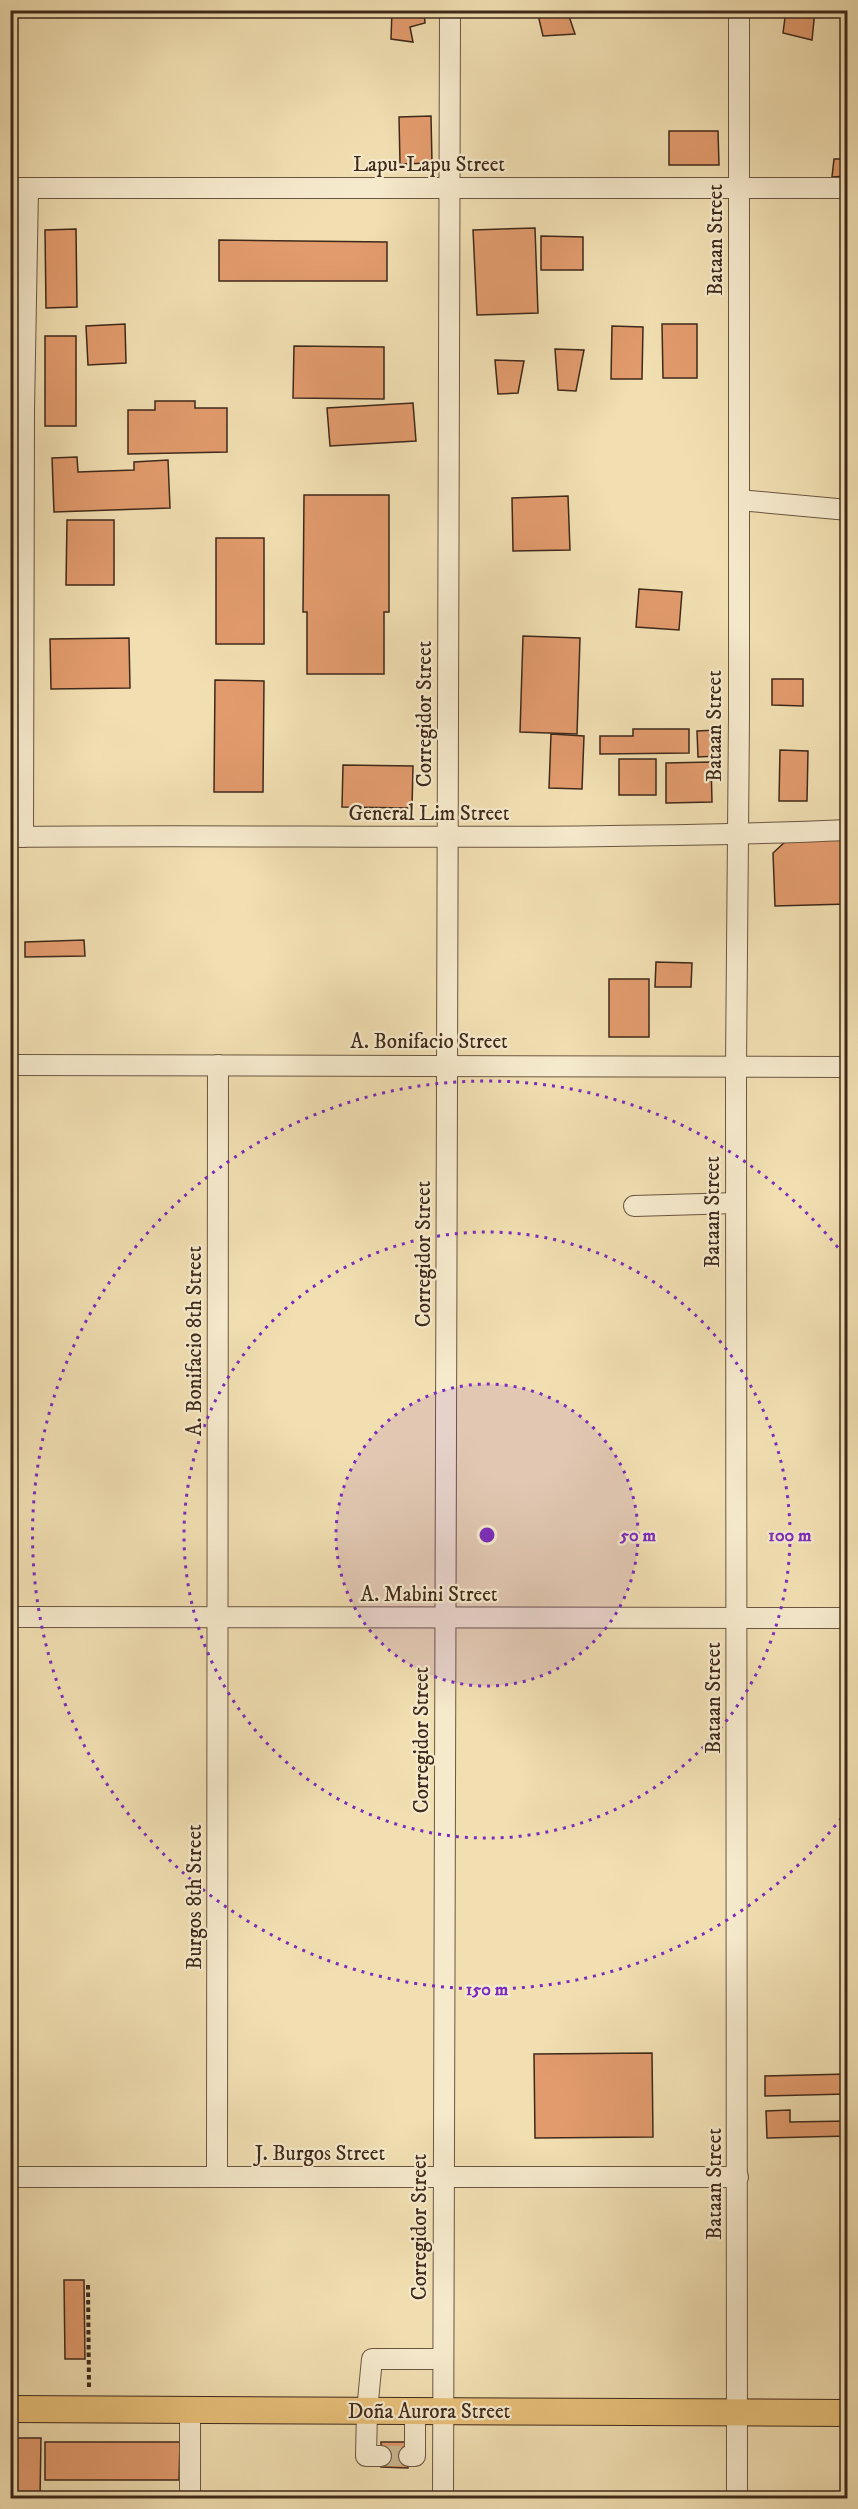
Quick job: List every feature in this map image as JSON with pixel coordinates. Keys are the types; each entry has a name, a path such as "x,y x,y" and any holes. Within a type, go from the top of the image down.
{"main road":[{"name":"Doña Aurora Street","path":"10,2409 848,2414"}],"street":[{"name":"Corregidor Street","path":"443,2499 442,2177 446,1618 450,10"},
{"name":"Bataan Street","path":"737,2499 735,1067 738,834 740,10"},
{"name":"Lapu-Lapu Street","path":"19,188 848,188"},
{"path":"17,837 19,188"},
{"path":"739,500 848,510"},
{"name":"General Lim Street","path":"17,837 448,838 848,830"},
{"name":"A. Bonifacio Street","path":"10,1065 848,1066"},
{"name":"A. Bonifacio 8th Street","path":"218,1065 218,1618"},
{"path":"633,1206 736,1203"},
{"name":"A. Mabini Street","path":"10,1617 848,1618"},
{"name":"Burgos 8th Street","path":"217,2177 218,1618"},
{"name":"J. Burgos Street","path":"10,2177 738,2177"},
{"path":"381,2456 366,2456 372,2359 443,2359"},
{"path":"190,2410 190,2499"},
{"path":"415,2412 412,2456 443,2456"}],"path":[{"path":"88,2285 89,2409"}],"building":[{"path":"392,10 424,10 425,23 410,27 413,42 391,39"},
{"path":"542,10 567,10 575,34 543,36 539,19"},
{"path":"786,10 815,10 812,40 783,33"},
{"path":"431,116 432,163 400,164 399,117"},
{"path":"669,131 718,131 719,165 669,165"},
{"path":"834,159 848,159 848,176 832,177"},
{"path":"535,228 538,313 477,315 473,230"},
{"path":"76,229 77,307 46,308 45,230"},
{"path":"541,236 583,237 583,270 541,270"},
{"path":"219,240 387,242 387,281 219,281"},
{"path":"125,324 126,363 88,365 86,326"},
{"path":"662,324 697,324 697,378 663,378"},
{"path":"612,326 643,327 642,379 611,379"},
{"path":"45,336 76,336 76,426 45,426"},
{"path":"294,346 384,347 384,399 293,398"},
{"path":"555,349 584,350 576,391 558,390"},
{"path":"495,360 524,361 518,393 498,394"},
{"path":"155,401 195,401 195,408 227,408 227,452 128,454 128,410 155,410"},
{"path":"413,403 416,441 330,446 327,408"},
{"path":"77,457 78,472 134,470 134,462 168,460 170,508 54,512 52,458"},
{"path":"304,495 389,495 389,612 384,612 384,674 307,674 307,612 303,612"},
{"path":"568,496 570,550 513,551 512,498"},
{"path":"67,520 114,520 114,585 66,585"},
{"path":"216,538 264,538 264,644 216,644"},
{"path":"639,589 682,592 679,630 636,627"},
{"path":"523,636 580,638 577,734 520,732"},
{"path":"129,638 130,688 51,689 50,639"},
{"path":"772,679 803,679 803,706 772,705"},
{"path":"215,680 264,681 263,792 214,792"},
{"path":"633,729 689,729 689,753 600,754 600,736 633,736"},
{"path":"717,730 717,756 698,757 697,731"},
{"path":"551,734 584,736 582,789 549,788"},
{"path":"780,750 808,751 807,801 779,801"},
{"path":"619,759 656,759 656,795 619,795"},
{"path":"711,762 712,802 666,803 666,763"},
{"path":"343,765 413,766 412,808 342,807"},
{"path":"848,839 848,904 775,906 773,853 786,841"},
{"path":"84,940 85,956 25,957 25,942"},
{"path":"656,962 692,963 691,987 655,987"},
{"path":"609,979 649,979 649,1037 609,1037"},
{"path":"652,2053 653,2137 535,2138 534,2054"},
{"path":"848,2074 848,2099 847,2094 765,2096 765,2076"},
{"path":"790,2110 790,2122 848,2121 848,2136 767,2138 766,2111"},
{"path":"64,2280 84,2280 85,2359 65,2359"},
{"path":"10,2438 41,2438 40,2498 10,2498"},
{"path":"45,2442 180,2442 179,2480 45,2480"},
{"path":"381,2442 409,2442 408,2468 381,2467"}],"tunnel":[{"path":"381,2456 409,2456"}]}
